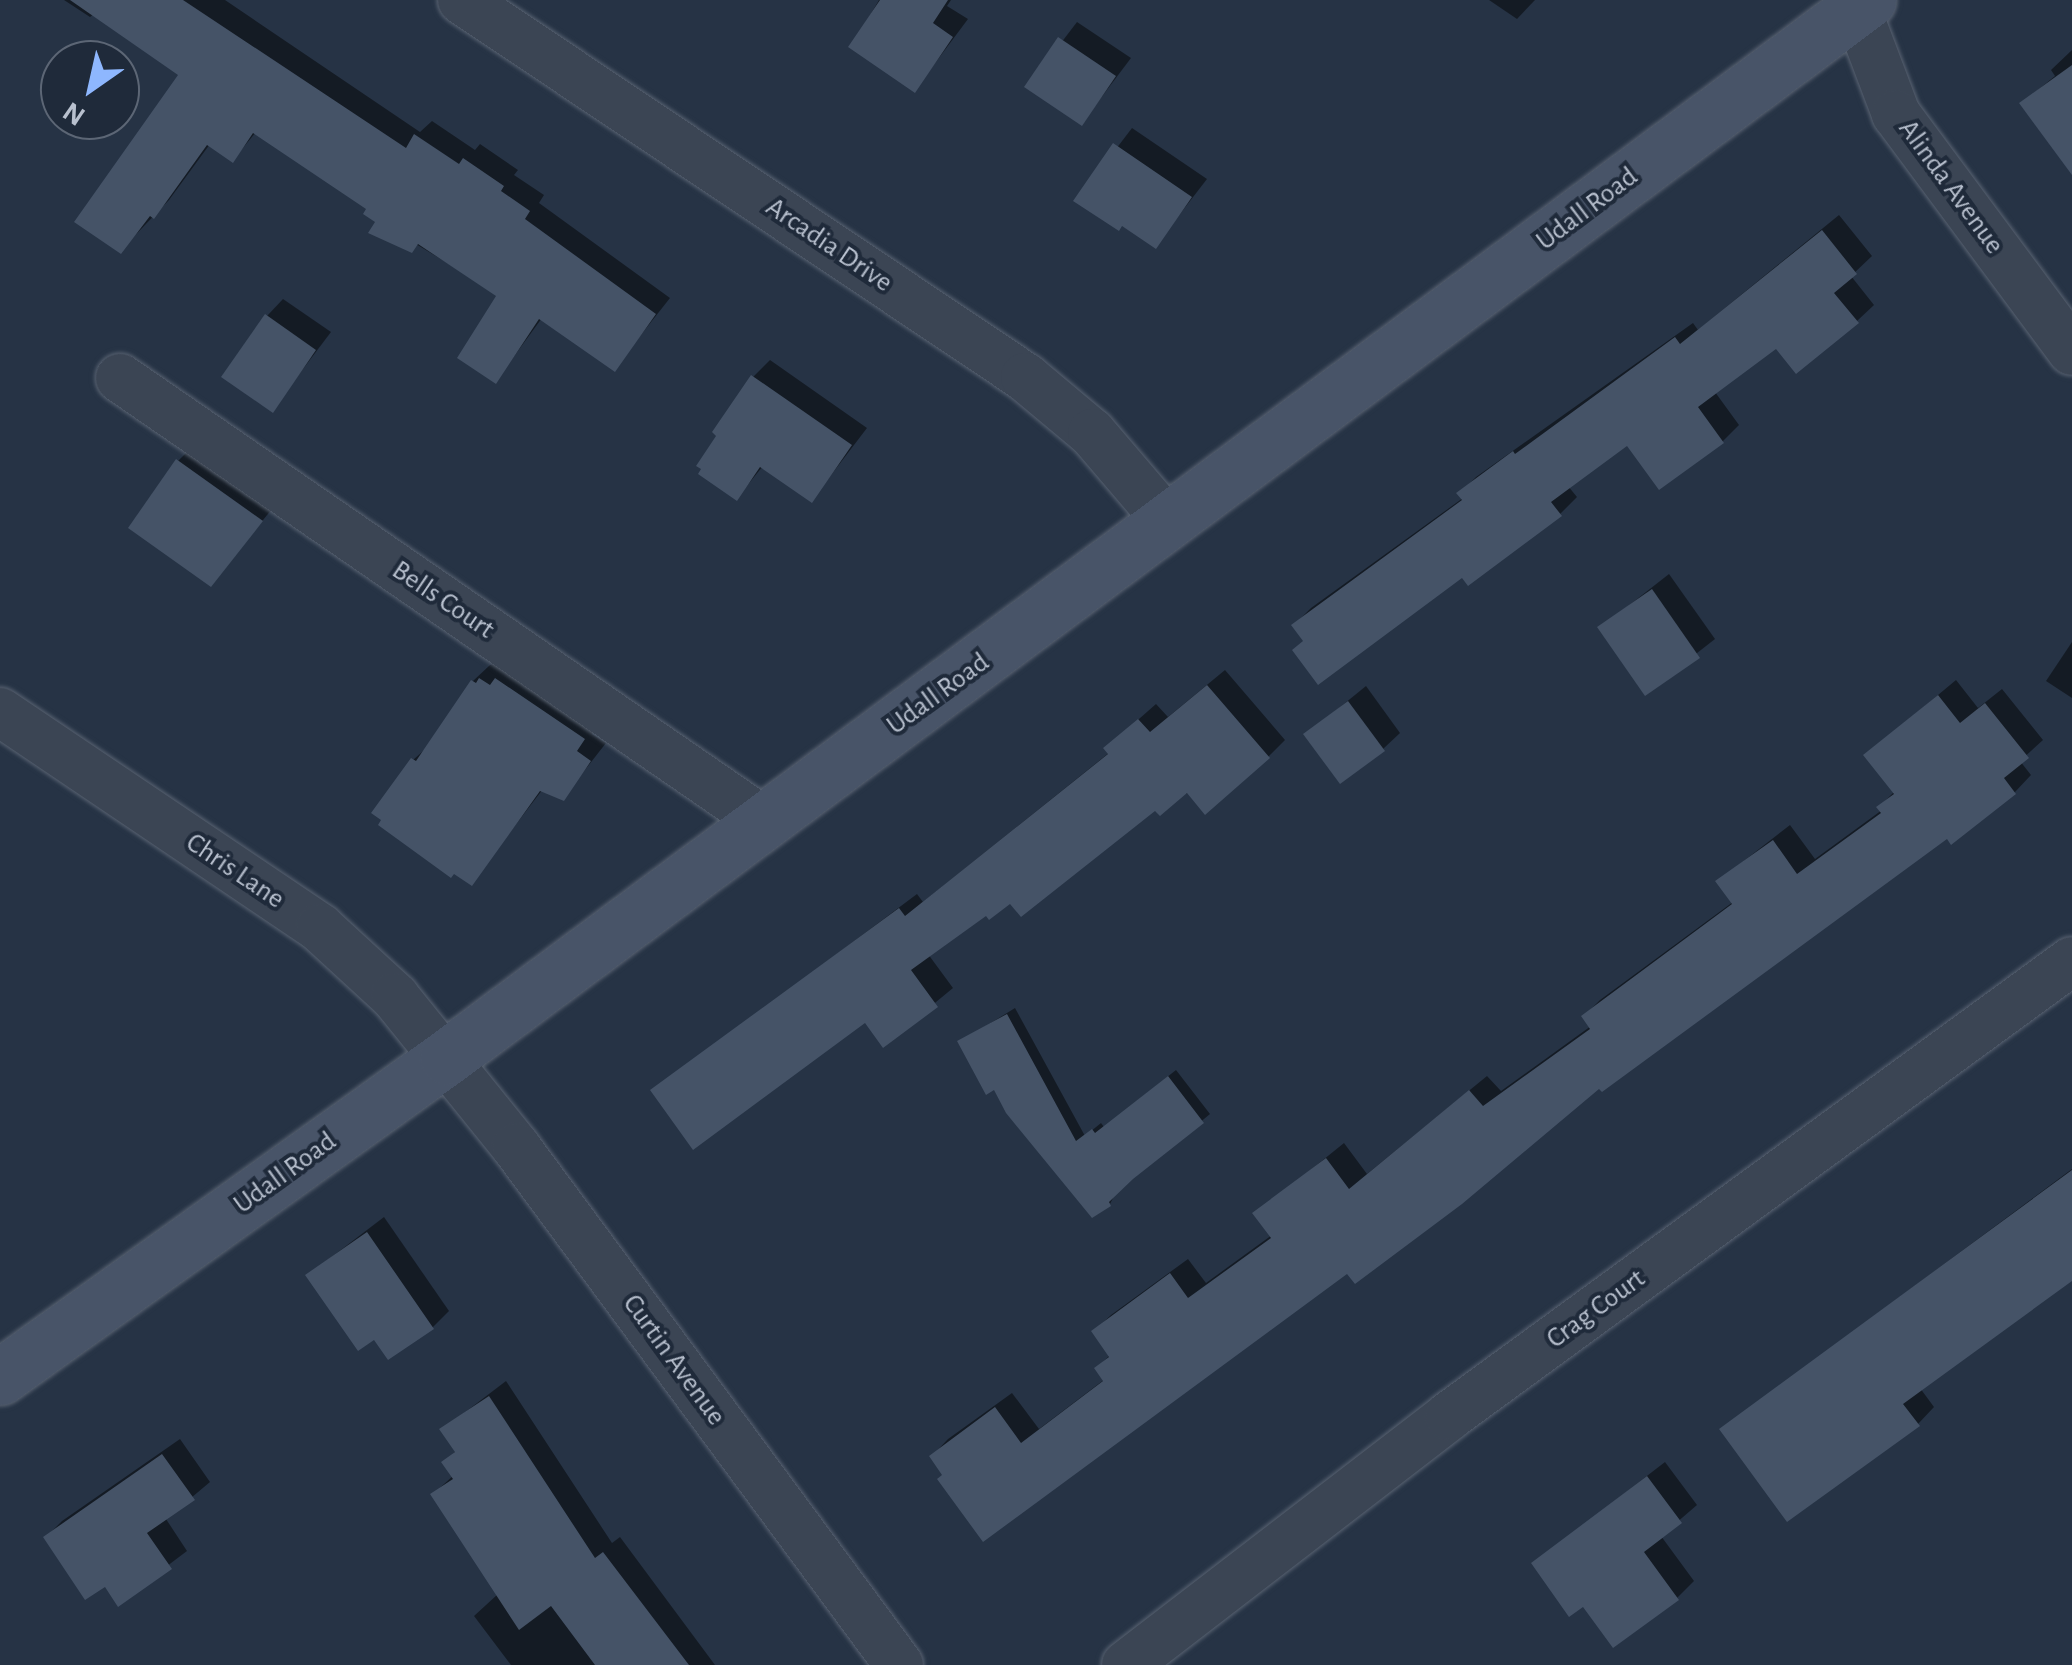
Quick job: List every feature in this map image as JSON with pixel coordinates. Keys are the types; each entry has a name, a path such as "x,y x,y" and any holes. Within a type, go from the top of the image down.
{"main road":[{"name":"Udall Road","path":"0,1377 766,822 1859,3"}],"street":[{"name":"Arcadia Drive","path":"462,0 1025,376 1092,432 1168,522"},
{"name":"Alinda Avenue","path":"1859,3 1896,114 2072,351"},
{"name":"Bells Court","path":"120,378 766,822"},
{"name":"Chris Lane","path":"0,712 320,928 395,997 446,1057"},
{"name":"Crag Court","path":"1126,1665 1449,1416 2072,961"},
{"name":"Curtin Avenue","path":"446,1057 899,1665"}],"building":[{"path":"70,0 183,0 406,148 414,134 459,164 463,158 504,186 501,191 530,211 525,219 656,314 615,372 539,319 496,384 457,358 496,296 418,244 412,253 368,233 375,222 363,214 366,209 253,133 233,163 207,145 154,219 150,216 121,254 74,222 132,140 140,140 140,129 178,75 140,49 140,40 128,40"},
{"path":"880,0 948,0 933,23 953,37 915,93 848,47"},
{"path":"1058,37 1116,76 1082,126 1024,87"},
{"path":"2072,65 2072,175 2019,103"},
{"path":"1113,143 1192,197 1156,249 1073,201"},
{"path":"1822,230 1857,274 1834,293 1859,323 1796,374 1776,349 1698,407 1724,443 1659,490 1627,446 1551,502 1562,516 1468,586 1462,578 1318,685 1292,650 1303,641 1291,625 1462,500 1456,493 1675,337 1680,344"},
{"path":"265,314 316,350 273,413 221,377"},
{"path":"751,375 852,445 812,503 760,467 737,501 698,474 701,469 696,466 716,436 712,432"},
{"path":"176,459 263,521 211,587 128,528"},
{"path":"1652,589 1700,658 1645,696 1597,627"},
{"path":"479,678 490,685 495,678 585,739 577,751 591,761 564,801 540,791 472,886 454,874 451,878 378,825 381,820 371,813 411,758 416,761 471,680 476,683"},
{"path":"1207,685 1270,758 1205,815 1187,793 1160,816 1155,811 1021,917 1010,904 989,920 986,916 911,970 938,1007 883,1048 865,1023 693,1150 650,1090 899,908 905,916 1108,754 1103,748 1138,719 1150,732"},
{"path":"1938,695 1960,723 1985,703 2029,758 2004,778 2016,794 1951,845 1947,839 1602,1092 1599,1089 1462,1204 1355,1284 1347,1274 983,1542 937,1479 942,1475 929,1456 995,1407 1021,1443 1103,1381 1094,1368 1109,1357 1091,1331 1170,1273 1188,1298 1271,1238 1252,1213 1326,1158 1349,1189 1469,1090 1483,1106 1590,1029 1581,1016 1732,904 1715,881 1773,840 1797,874 1881,813 1876,807 1894,794 1863,755"},
{"path":"1348,701 1385,751 1340,784 1303,734"},
{"path":"1007,1014 1076,1141 1092,1129 1095,1133 1168,1076 1204,1123 1133,1179 1109,1202 1111,1206 1092,1218 1006,1113 994,1090 986,1095 957,1041"},
{"path":"2072,1170 2072,1281 1903,1404 1920,1426 1787,1522 1719,1429"},
{"path":"367,1232 434,1329 388,1360 374,1340 358,1351 305,1275"},
{"path":"489,1396 595,1558 603,1552 689,1665 595,1665 551,1606 519,1630 430,1494 453,1479 441,1462 455,1452 439,1429"},
{"path":"162,1454 195,1500 147,1533 172,1569 118,1607 105,1587 85,1600 43,1537"},
{"path":"1647,1476 1682,1523 1644,1552 1679,1600 1613,1648 1583,1607 1569,1617 1531,1563"}]}
